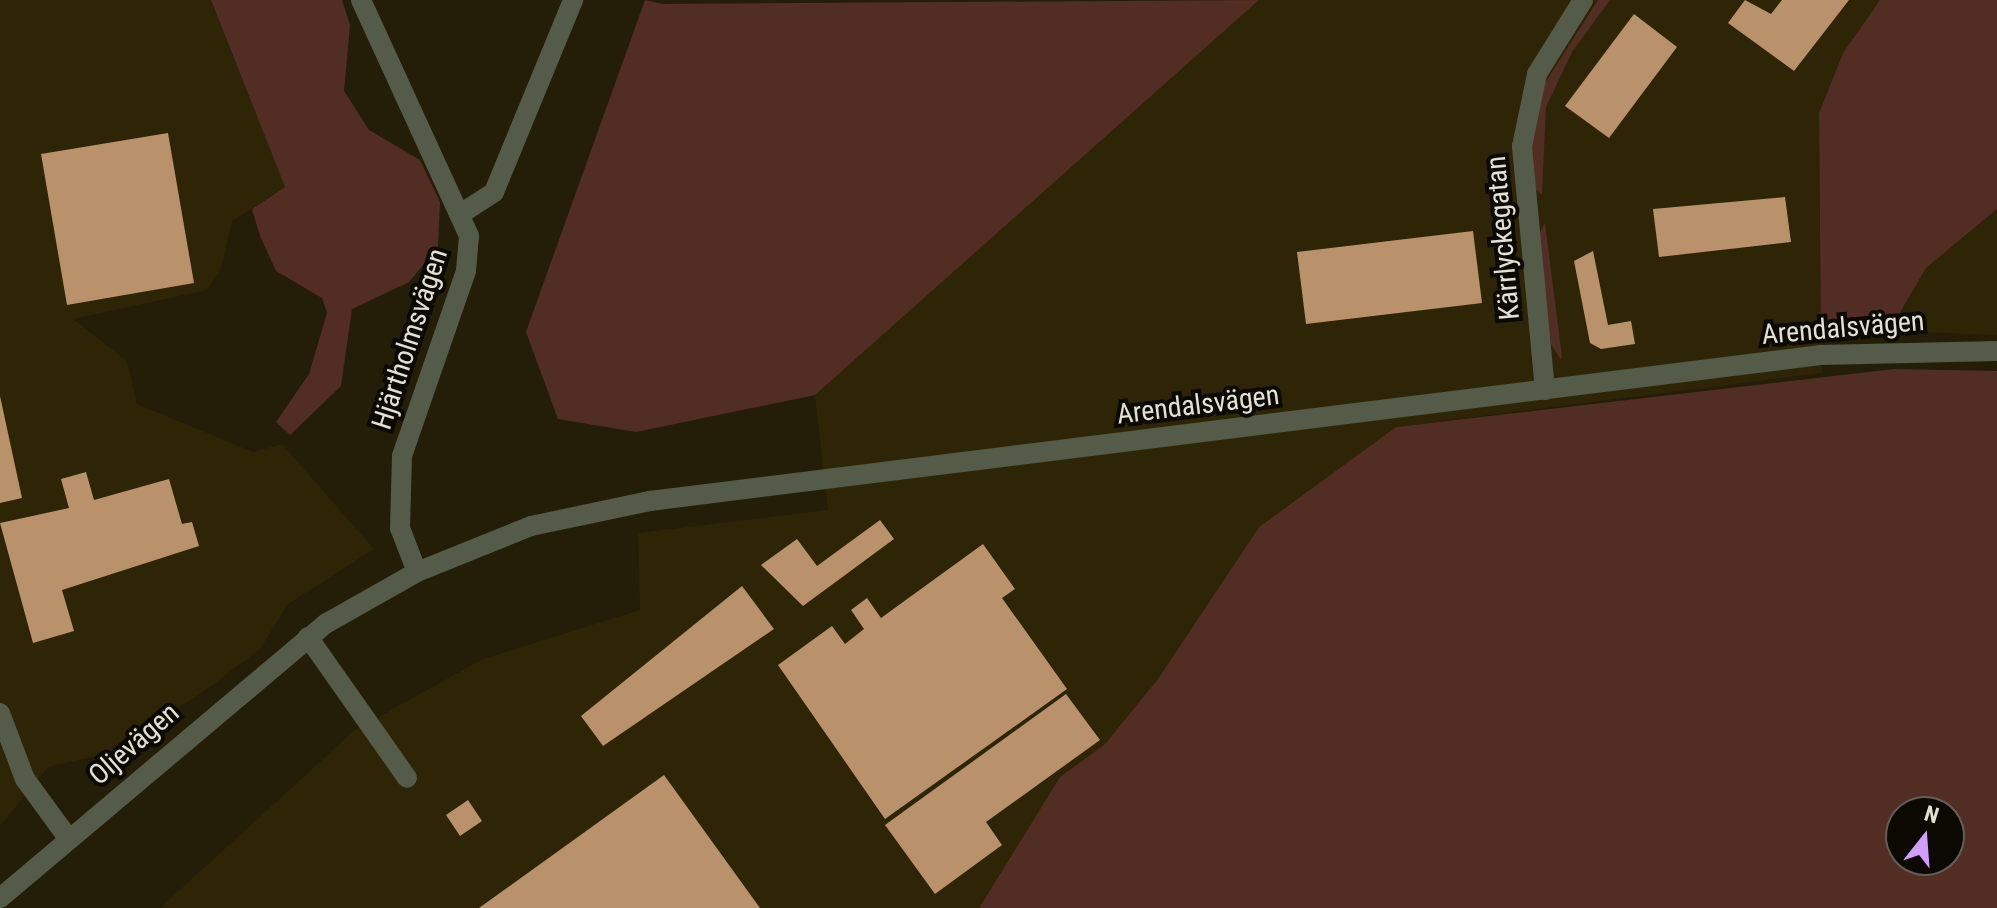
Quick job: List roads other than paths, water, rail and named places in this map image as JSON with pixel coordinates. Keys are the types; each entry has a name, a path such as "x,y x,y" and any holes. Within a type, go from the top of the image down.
{"street":[{"name":"Hjärtholmsvägen","path":"361,0 462,213 469,236 466,271 402,456 400,528 417,572"},
{"path":"462,213 494,192 573,0"},
{"name":"Kärrlyckegatan","path":"1545,390 1522,146 1537,74 1583,0"},
{"name":"Arendalsvägen","path":"417,572 531,526 650,501 1877,349 1997,351"},
{"name":"Oljevägen","path":"0,898 308,637 417,572"},
{"path":"308,637 407,778"},
{"path":"0,713 25,779 68,838"}]}
